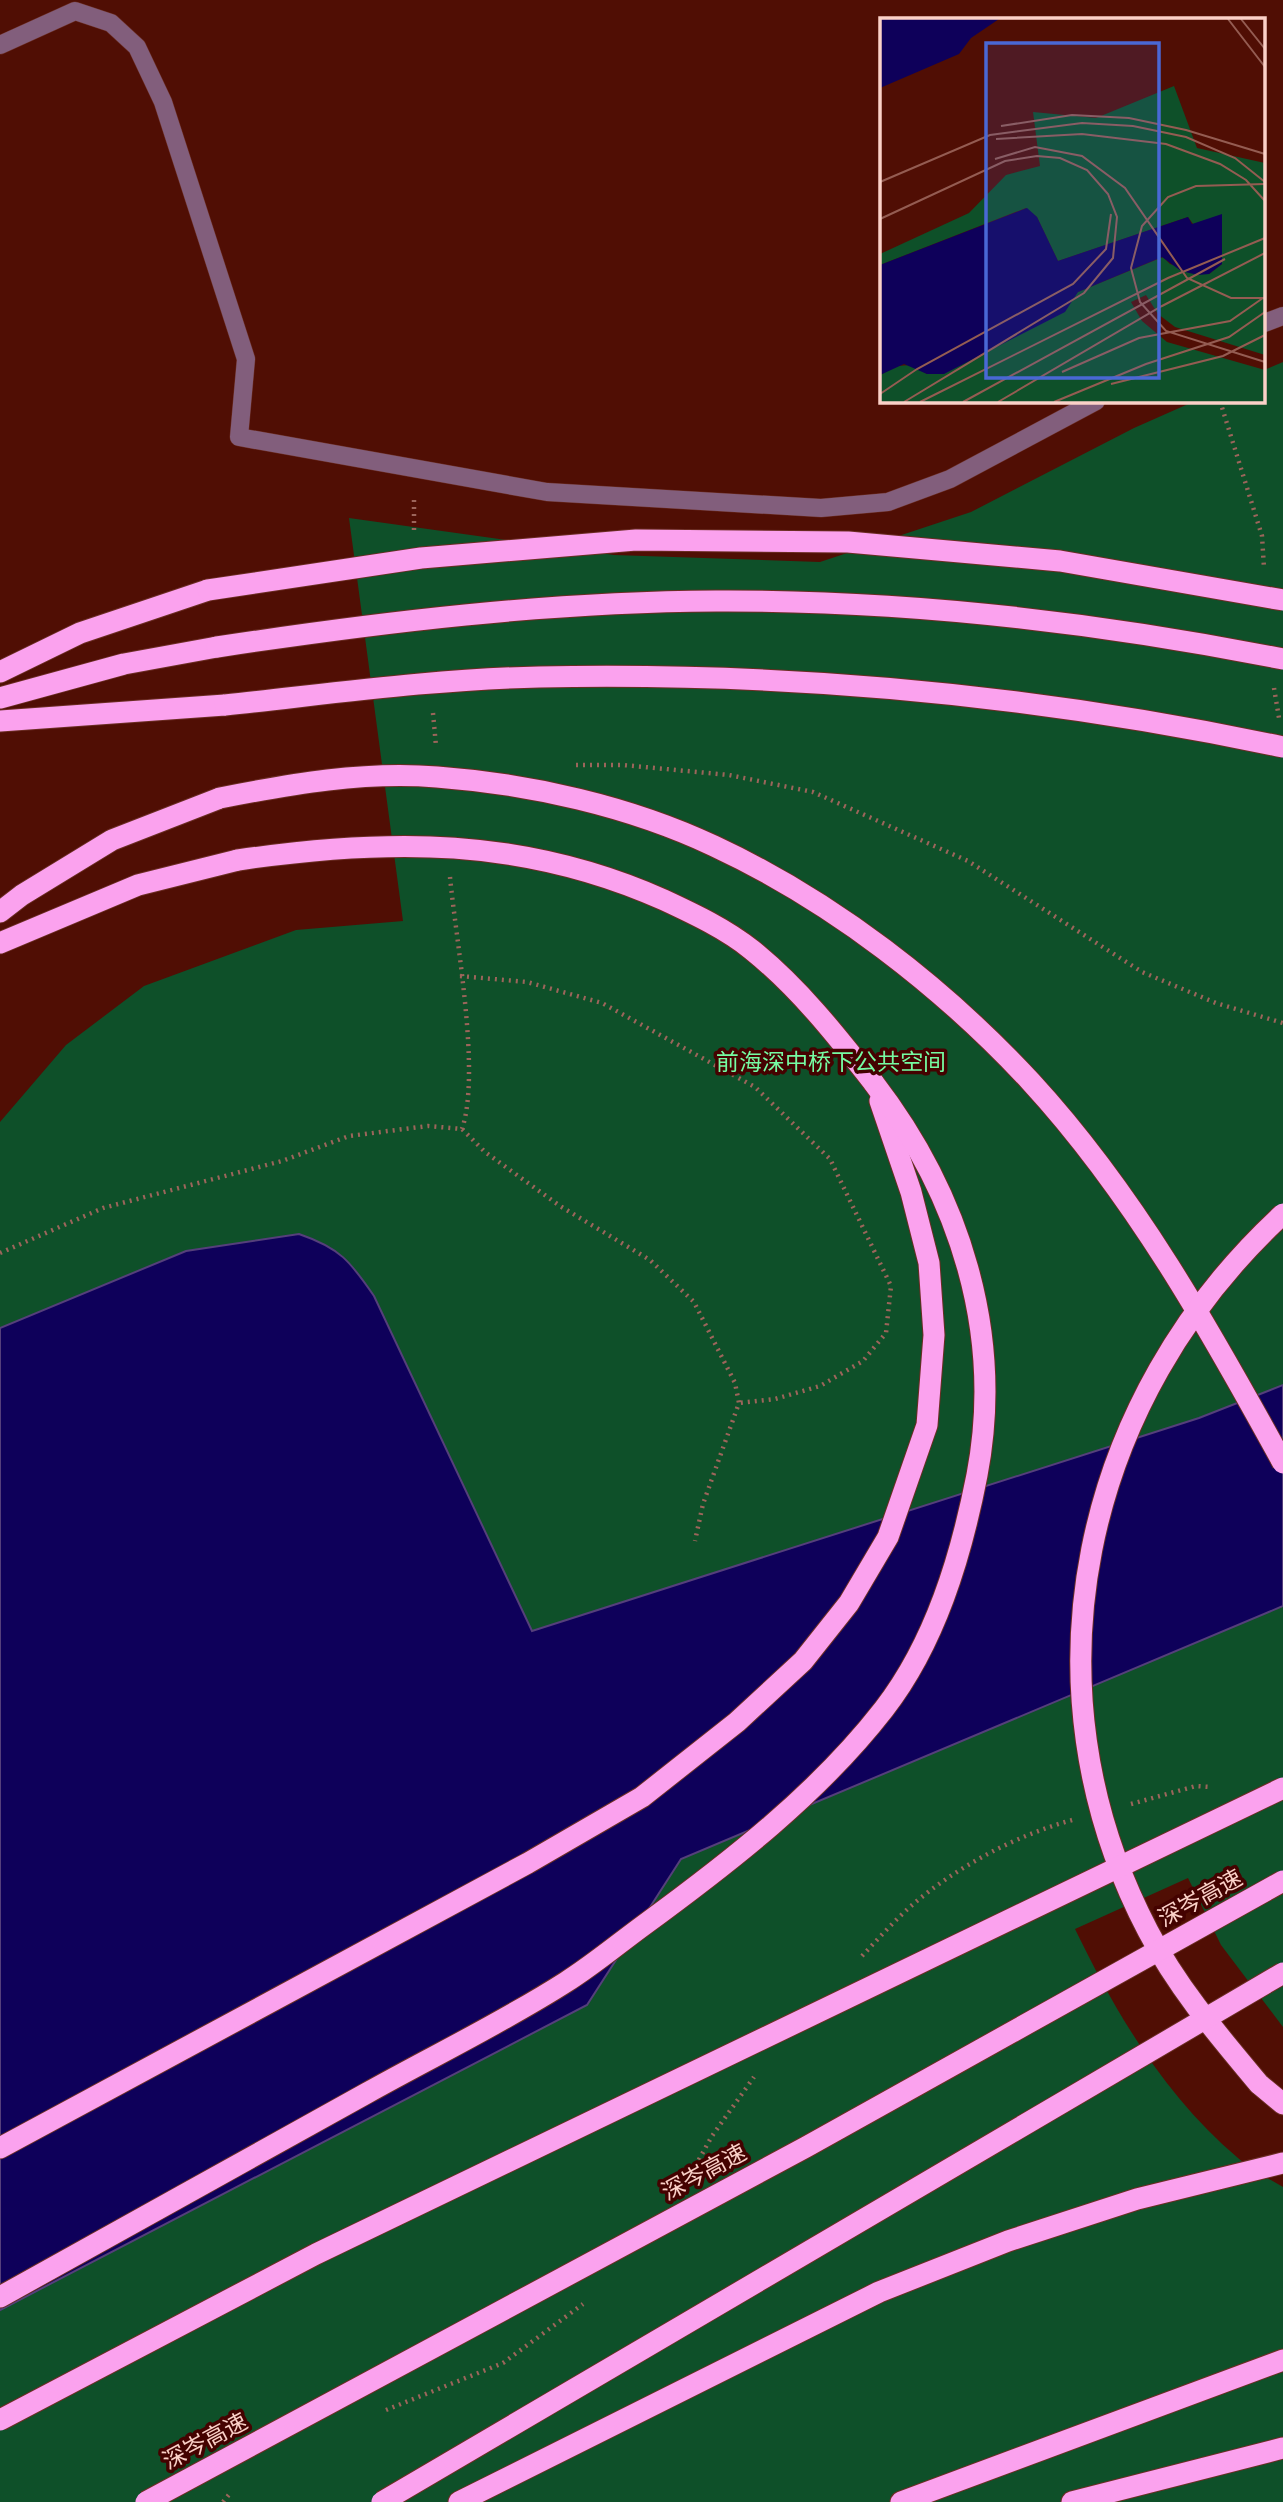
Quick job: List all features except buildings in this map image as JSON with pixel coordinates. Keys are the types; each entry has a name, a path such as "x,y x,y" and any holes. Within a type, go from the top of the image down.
{"highway":[{"path":"0,672 80,633 208,590 421,558 662,540 848,542 1060,561 1283,600"},
{"path":"0,698 124,664 340,629 467,615 715,601 839,604 1089,624 1283,659"},
{"path":"0,721 225,705 403,685 539,677 709,679 1000,697 1185,726 1283,747"},
{"path":"0,912 22,895 112,840 220,798 295,783 365,777 435,777 505,785 575,799 713,845 805,898 902,964 965,1017 1031,1083 1129,1208 1175,1275 1214,1338 1283,1463"},
{"path":"0,943 138,885 238,860 308,850 380,845 468,848 552,860 627,883 690,912 751,949 812,1006 908,1127 934,1174 956,1227 977,1298 987,1375 984,1436 960,1549 940,1606 917,1658 885,1708 830,1770 725,1866 567,1982 0,2297"},
{"path":"0,2148 528,1863 642,1797 737,1721 803,1661 849,1603 888,1537 926,1425 934,1335 929,1263 911,1192 873,1082"},
{"path":"1283,1214 1208,1291 1158,1366 1124,1439 1098,1514 1082,1601 1081,1655 1087,1760 1110,1845 1148,1931 1194,2006 1259,2084 1283,2104"},
{"path":"0,2420 316,2254 1283,1788"},
{"name":"深岑高速","path":"146,2502 806,2147 1283,1881"},
{"path":"382,2502 1283,1973"},
{"path":"459,2502 879,2292 1008,2241 1137,2199 1283,2163"},
{"path":"901,2502 1283,2360"},
{"path":"1072,2502 1283,2448"}],"street":[{"path":"0,45 75,11 111,23 136,47 163,102 246,359 239,437 547,492 821,509 888,502 950,479 1094,402"},
{"path":"1266,322 1283,316"}],"path":[{"path":"570,765 623,765 729,775 813,792 968,861 1142,972 1216,1003 1283,1023"},
{"path":"460,975 527,982 602,1003 755,1087 830,1158 891,1286 886,1333 863,1361 820,1386 775,1399 740,1403"},
{"path":"0,1253 103,1208 282,1161 349,1136 428,1126 462,1129 485,1152 560,1206 650,1260 694,1302 735,1383 740,1403 704,1504 695,1541"},
{"path":"1119,1807 1196,1786 1221,1788"},
{"path":"854,1964 912,1905 980,1858 1056,1824 1081,1817"},
{"path":"686,2184 712,2136 757,2073"},
{"path":"378,2413 503,2363 587,2301"},
{"path":"222,2502 234,2489"}],"green space":[{"name":"前海深中桥下公共空间","path":"1283,362 1283,1385 1199,1418 532,1631 374,1296 186,1251 0,1328 0,1122 66,1045 144,986 296,930 403,921 349,518 614,555 820,562 971,512 1134,428 1193,402 1266,402 1266,369"},
{"path":"1283,1606 1283,2027 1221,1945 1188,1878 1075,1929 1126,2023 1165,2081 1211,2134 1254,2170 1283,2187 1283,2502 0,2502 0,2310 587,2005 680,1859"}],"shaded area":[{"path":"299,1234 325,1245 343,1257 374,1296 532,1631 1199,1418 1283,1385 1283,1606 681,1859 587,2005 0,2310 0,1328 186,1251"}]}
